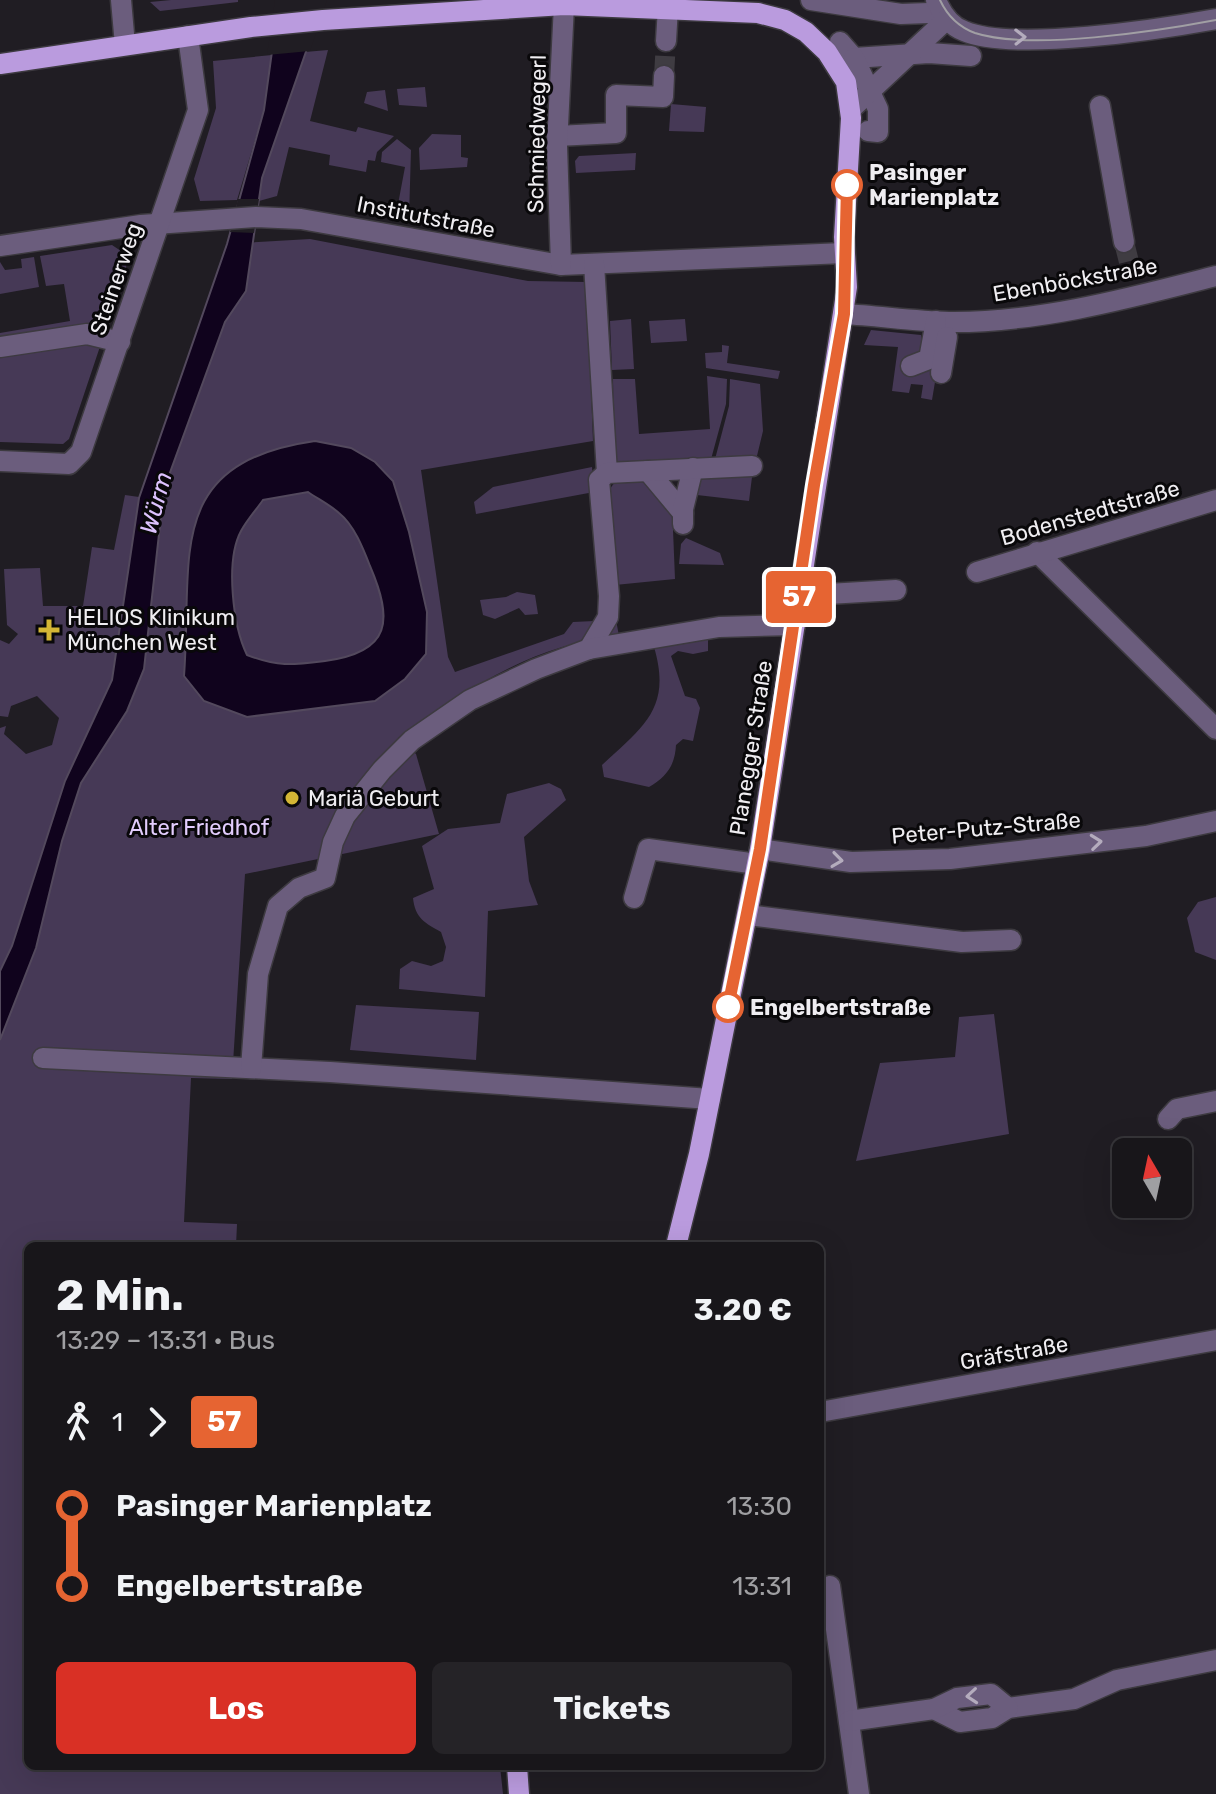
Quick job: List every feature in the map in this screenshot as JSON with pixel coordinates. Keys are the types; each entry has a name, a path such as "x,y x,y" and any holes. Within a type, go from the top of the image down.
{"main road":[{"path":"0,64 258,26 323,20 365,9 658,5 758,13 785,20 819,43 846,82 851,109"},
{"name":"Planegger Straße","path":"677,1242 748,915 844,314 851,109"},
{"path":"517,1770 519,1794"}],"street":[{"path":"121,0 125,45"},
{"path":"811,0 846,6 929,9 964,31 1006,38 1093,35 1216,19"},
{"name":"Schmiedwegerl","path":"561,265 557,136 564,5"},
{"path":"658,5 666,41"},
{"path":"846,6 838,44 854,58 871,90 879,120 878,132 868,131"},
{"path":"851,109 929,35 929,9"},
{"path":"854,58 961,55 929,35"},
{"name":"Steinerweg","path":"0,461 69,464 81,452 198,110 188,36"},
{"path":"557,136 616,133 616,95 663,97 664,76"},
{"path":"1100,106 1124,242"},
{"name":"Institutstraße","path":"0,246 161,223 256,217 301,219 561,265 844,253"},
{"path":"594,264 607,473"},
{"name":"Ebenböckstraße","path":"844,314 943,321 1027,316 1135,286 1216,276"},
{"path":"911,366 929,359 943,321"},
{"path":"941,373 943,321"},
{"path":"0,347 87,334 120,342"},
{"path":"589,649 608,617 599,480 607,473 752,466"},
{"path":"648,471 683,518 693,468"},
{"name":"Bodenstedtstraße","path":"977,572 1216,500"},
{"path":"1037,552 1216,729"},
{"path":"800,591 811,595 896,590"},
{"path":"251,1068 258,974 278,906 299,888 325,878 333,842 345,816 412,740 470,700 536,669 589,649 719,627 795,625"},
{"name":"Peter-Putz-Straße","path":"634,898 648,849 851,862 950,859 1146,836 1216,821"},
{"path":"748,915 962,942 1011,940"},
{"path":"43,1058 251,1068 710,1099"},
{"path":"1168,1119 1177,1109 1216,1101"},
{"name":"Gräfstraße","path":"824,1411 1216,1340"},
{"path":"830,1586 859,1794"},
{"path":"849,1721 934,1709 960,1722 992,1718 1008,1708 1074,1699 1117,1680 1215,1662"}],"green space":[{"path":"150,2 238,2 160,11"},
{"path":"328,50 310,121 356,132 358,127 394,136 377,152 375,161 368,160 366,172 329,165 330,155 289,147 277,196 259,201 262,178 305,52"},
{"path":"272,55 264,110 237,200 200,201 194,179 216,108 213,61"},
{"path":"425,87 427,107 399,105 397,89"},
{"path":"385,90 388,111 364,103 367,92"},
{"path":"671,104 706,107 704,132 669,131"},
{"path":"432,134 461,135 461,157 468,158 467,167 420,170 419,148"},
{"path":"397,139 411,150 409,218 396,215 405,167 381,162 382,152"},
{"path":"636,153 635,170 576,173 575,161 579,156"},
{"name":"Alter Friedhof","path":"310,239 528,281 587,282 593,441 421,470 448,657 455,672 564,634 573,622 616,620 619,636 588,640 530,659 475,686 398,738 416,754 439,834 245,874 232,1079 191,1078 184,1222 237,1224 236,1242 24,1242 24,1770 500,1770 503,1794 0,1794 0,728 6,726 4,734 26,754 52,745 59,718 37,696 11,706 8,717 0,716 0,640 9,644 18,634 7,625 4,569 40,568 43,606 83,606 92,547 114,550 125,495 139,497 227,244"},
{"path":"112,245 127,255 126,269 69,439 63,444 0,442 0,333 70,321 64,284 46,286 40,256"},
{"path":"34,257 39,287 0,294 0,262 5,270 22,268 21,259"},
{"path":"631,319 634,369 612,370 610,321"},
{"path":"685,319 687,341 651,343 649,321"},
{"path":"871,330 921,335 924,350 940,352 932,400 921,398 923,385 911,384 909,393 892,391 898,347 864,345"},
{"path":"722,345 729,346 727,363 780,371 778,379 706,368 705,353 722,352"},
{"path":"707,376 727,379 726,404 710,463 614,466 613,379 635,379 639,434 710,429"},
{"path":"730,379 760,384 763,431 756,460 714,463 729,406"},
{"path":"592,467 594,492 476,514 474,502 493,487"},
{"path":"697,472 752,477 749,501 697,495 692,519"},
{"path":"646,474 672,505 675,579 615,585 606,498 621,478"},
{"path":"686,538 720,553 724,565 679,564 681,544"},
{"path":"517,592 535,595 538,614 525,615 519,608 495,619 483,615 480,600 506,597"},
{"path":"708,636 708,651 693,654 678,651 671,656 685,696 696,699 700,708 693,741 683,739 676,745 668,770 649,787 604,777 602,765 642,727 657,701 659,668 654,647"},
{"path":"549,783 561,789 566,800 524,837 529,881 538,905 488,911 485,997 399,989 400,969 412,961 431,966 443,961 446,947 441,932 422,919 414,905 413,898 434,889 422,846 448,829 500,823 507,794"},
{"path":"1216,897 1216,960 1195,952 1187,918 1198,902"},
{"path":"356,1005 479,1012 476,1060 350,1050"},
{"path":"994,1014 1009,1134 856,1161 880,1063 955,1057 959,1017"}],"water":[{"name":"Würm","path":"279,0 324,0 262,178 246,291 225,322 164,489 144,669 127,711 81,783 62,841 36,948 0,1040 0,971 12,946 65,781 112,680 139,498 227,244 264,110"},
{"path":"315,441 351,448 375,462 393,481 409,532 427,612 426,654 405,679 375,701 247,717 204,701 184,676 189,555 196,522 209,493 232,470 266,452","holes":["308,492 332,507 358,537 382,602 384,617 381,630 375,641 364,650 347,657 303,663 268,662 247,655 242,643 233,593 236,544 241,531 263,500"]}],"pier":[{"path":"275,0 327,0 310,51 267,55"},
{"path":"238,199 259,199 254,233 230,232"}],"tunnel":[{"path":"664,76 666,41"},
{"path":"1124,242 1133,278"}],"tram line":[{"path":"940,0 959,24 975,33 999,38 1060,40 1216,20"}],"bus line":[{"name":"57","path":"728,1007 760,849 814,485 844,314 847,185"}],"place":[{"name":"Pasinger Marienplatz","path":"847,185"},
{"name":"HELIOS Klinikum München West","path":"49,630"},
{"name":"Mariä Geburt","path":"292,798"},
{"name":"Engelbertstraße","path":"728,1007"}]}
